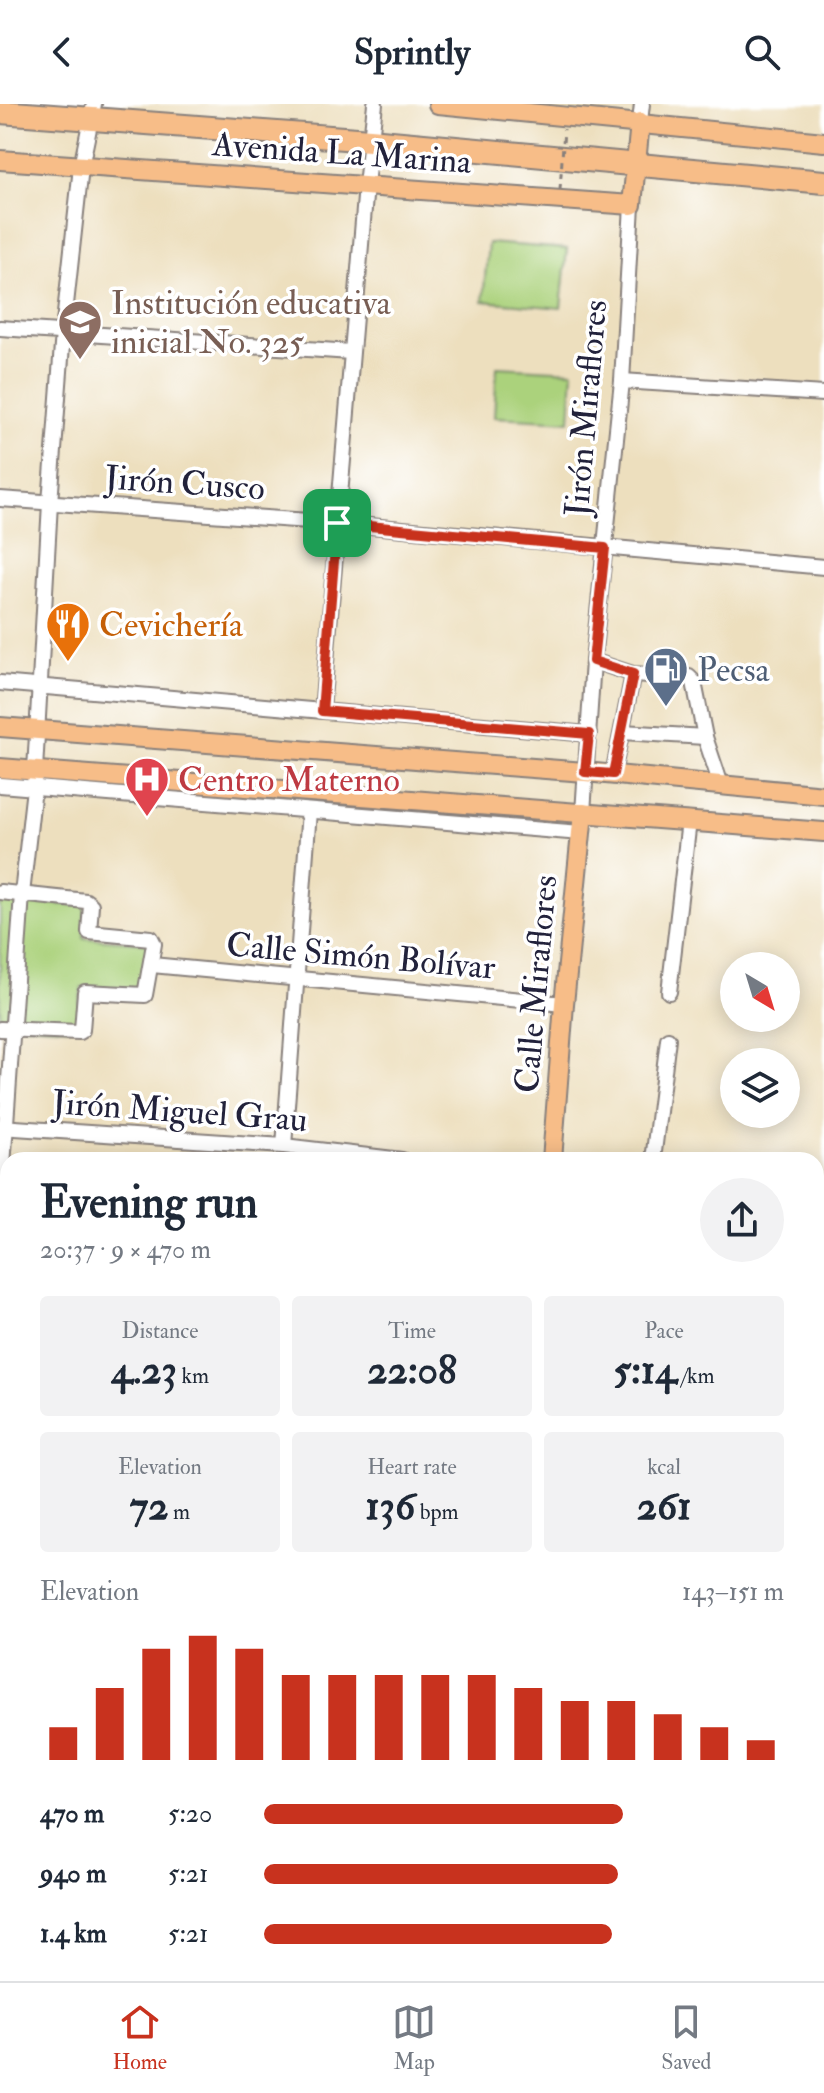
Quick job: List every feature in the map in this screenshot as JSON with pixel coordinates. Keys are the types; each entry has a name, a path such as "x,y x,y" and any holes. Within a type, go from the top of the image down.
{"highway":[{"path":"0,112 93,112 824,182"}],"main road":[{"path":"438,104 641,113 824,142"},
{"name":"Jirón Miraflores","path":"632,205 641,113"},
{"name":"Avenida La Marina","path":"0,160 632,205"},
{"path":"0,727 613,774 824,795"},
{"path":"0,768 35,779 583,813 824,832"},
{"name":"Calle Miraflores","path":"553,1152 583,813"}],"street":[{"path":"322,711 375,104"},
{"path":"1,1152 7,1030 35,779 63,332 81,167 93,112"},
{"name":"Jirón Miraflores","path":"583,813 593,661 622,381 632,205"},
{"path":"0,328 351,352"},
{"path":"622,381 824,394"},
{"name":"Jirón Cusco","path":"0,499 337,523 824,567"},
{"path":"593,661 633,674 689,677 694,682 705,737 721,785"},
{"path":"613,774 633,674"},
{"path":"0,683 589,734"},
{"path":"622,732 705,737"},
{"path":"0,785 35,779 309,811 581,833"},
{"path":"284,1146 309,811"},
{"path":"669,992 689,821"},
{"path":"0,892 89,902 88,931 151,938 154,944 147,991 141,996 85,992 82,1030 76,1034 7,1030"},
{"name":"Calle Simón Bolívar","path":"152,965 564,1004"},
{"path":"654,1152 668,1039"},
{"name":"Jirón Miguel Grau","path":"2,1127 335,1152"}],"path":[{"path":"560,190 564,129"}],"green space":[{"path":"488,243 567,249 561,308 483,301"},
{"path":"497,367 573,371 570,421 494,417"},
{"path":"0,900 85,906 84,938 149,943 144,990 82,987 76,1028 0,1024"}],"place":[{"name":"Institución educativa inicial No. 325","path":"80,361"},
{"name":"Cevichería","path":"68,663"},
{"name":"Pecsa","path":"666,708"},
{"name":"Centro Materno","path":"147,818"}],"route":[{"path":"337,523 605,548 593,661 633,674 613,774 585,772 589,734 322,711 337,523"}]}
